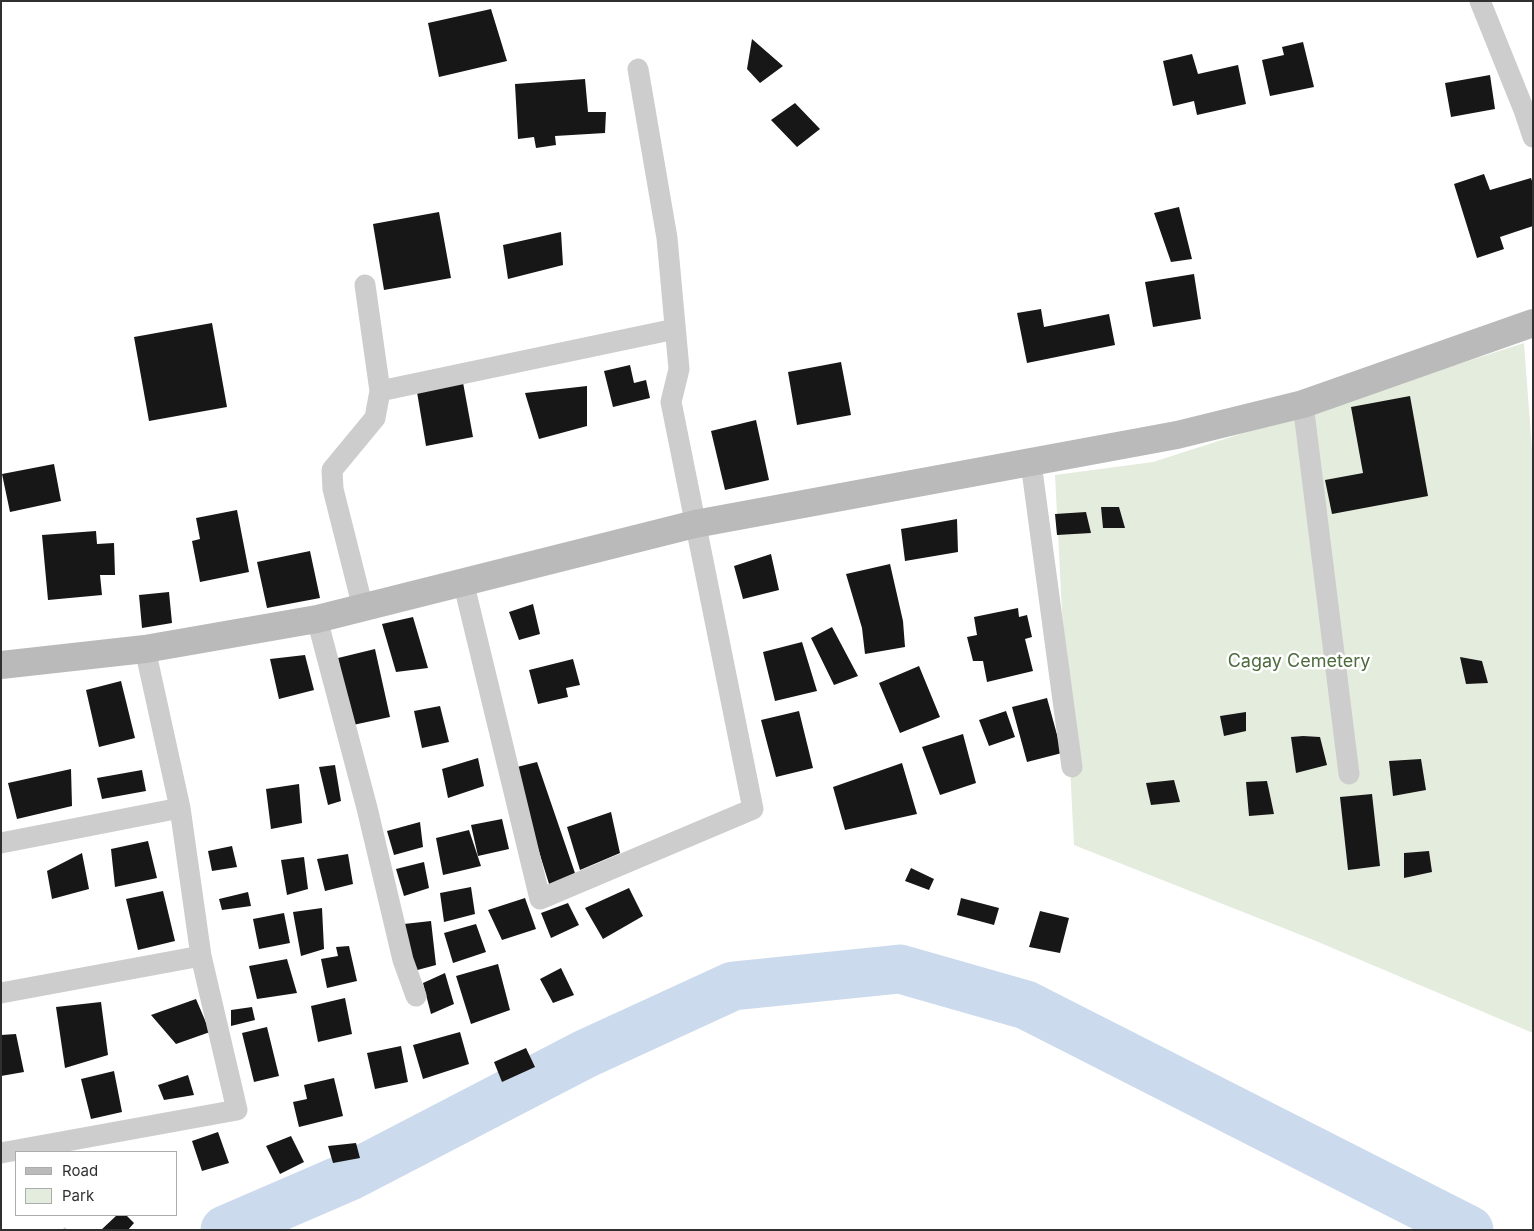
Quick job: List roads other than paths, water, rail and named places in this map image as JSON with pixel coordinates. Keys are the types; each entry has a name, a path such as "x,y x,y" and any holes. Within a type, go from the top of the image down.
{"street":[{"path":"1480,1 1533,137"},
{"path":"463,581 540,899 754,808 671,402 679,369 667,238 638,69"},
{"path":"364,608 333,489 332,470 375,418 380,391 365,286"},
{"path":"1,665 145,649 317,620 463,581 695,524 1177,435 1304,404 1533,323"},
{"path":"380,391 675,329"},
{"path":"1304,404 1349,774"},
{"path":"1031,463 1072,767"},
{"path":"317,620 364,798 403,960 416,996"},
{"path":"1,1153 236,1110 201,956 180,808 145,649"},
{"path":"1,843 180,808"},
{"path":"1,993 201,956"}],"waterway":[{"path":"225,1230 350,1176 585,1054 733,986 900,969 1026,1005 1469,1230"}],"park label":[{"name":"Cagay Cemetery","path":"1299,662"}]}
